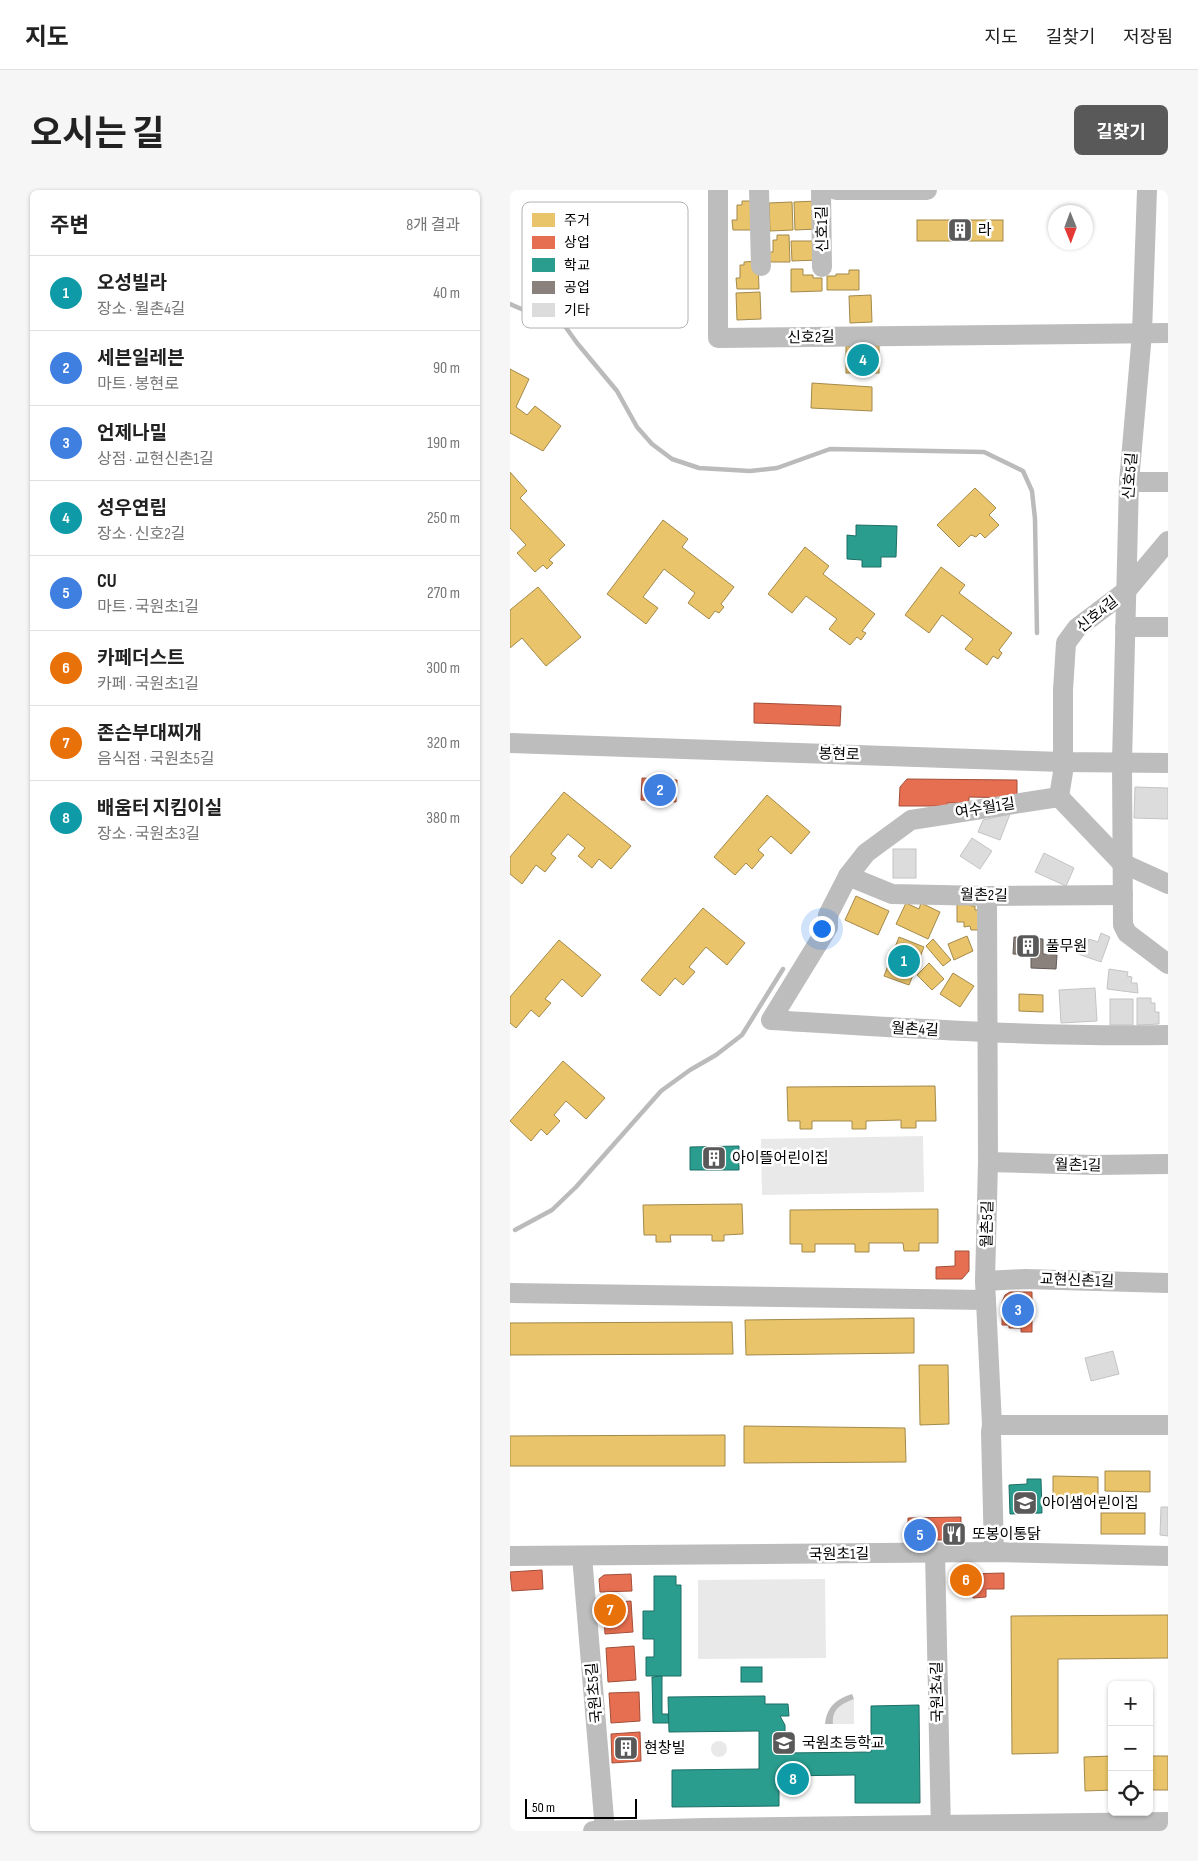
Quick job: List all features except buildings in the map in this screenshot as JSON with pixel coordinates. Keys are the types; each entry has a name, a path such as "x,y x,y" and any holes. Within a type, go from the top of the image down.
{"street":[{"name":"신호2길","path":"718,190 718,338 1142,333"},
{"path":"759,190 761,266"},
{"name":"신호1길","path":"821,190 822,267"},
{"name":"신호1길","path":"836,190 927,190"},
{"name":"신호5길","path":"1122,863 1122,762 1129,482 1142,333 1147,190"},
{"path":"1142,333 1168,333"},
{"path":"1129,482 1168,482"},
{"name":"신호4길","path":"1059,797 1063,762 1063,690 1066,643 1077,628 1126,591 1168,540"},
{"path":"1125,627 1168,627"},
{"name":"봉현로","path":"510,743 1063,762 1168,763"},
{"path":"1059,797 1122,863 1168,884"},
{"name":"여수월1길","path":"828,927 828,915 848,876 866,854 911,820 1059,797"},
{"path":"1122,863 1123,925 1127,933 1168,964"},
{"name":"월촌2길","path":"848,876 892,894 987,896 1123,895"},
{"name":"월촌5길","path":"987,896 988,1162 986,1300 992,1425 990,1432 994,1552"},
{"name":"월촌4길","path":"828,927 771,1020 987,1032 1104,1036 1168,1035"},
{"name":"월촌1길","path":"988,1162 1094,1165 1168,1164"},
{"name":"교현신촌1길","path":"986,1280 1024,1279 1168,1283"},
{"path":"510,1293 986,1300"},
{"path":"992,1425 1168,1425"},
{"name":"국원초4길","path":"935,1552 941,1828"},
{"name":"국원초1길","path":"510,1556 994,1552 1168,1556"},
{"name":"국원초5길","path":"582,1556 605,1831"},
{"path":"593,1831 704,1828 941,1828 1168,1822"}],"shaded area":[{"path":"923,1136 924,1192 762,1195 761,1139"},
{"path":"825,1579 826,1658 698,1659 698,1580"},
{"path":"852,1694 854,1699 841,1705 834,1714 833,1724 825,1724 830,1708 841,1698"},
{"path":"854,1699 854,1724 833,1724 834,1714 838,1708"},
{"path":"716,1741 722,1741 727,1746 725,1755 716,1757 711,1752 711,1746"}],"waterway":[{"path":"510,304 522,309"},
{"path":"566,328 617,391 637,427 652,444 672,459 699,468 750,471 777,468 830,449 984,452 1023,471 1032,491 1035,519 1037,633"},
{"path":"515,1230 552,1210 576,1187 661,1091 690,1070 716,1055 742,1035 783,969"}],"place":[{"name":"라","path":"960,230"},
{"name":"성우연립","path":"863,360"},
{"name":"세븐일레븐","path":"660,790"},
{"name":"풀무원","path":"1028,946"},
{"name":"오성빌라","path":"904,961"},
{"name":"아이뜰어린이집","path":"714,1158"},
{"name":"언제나밀","path":"1018,1310"},
{"name":"아이샘어린이집","path":"1025,1503"},
{"name":"또봉이통닭","path":"954,1534"},
{"name":"CU","path":"920,1535"},
{"name":"카페더스트","path":"966,1580"},
{"name":"존슨부대찌개","path":"610,1610"},
{"name":"국원초등학교","path":"784,1743"},
{"name":"현창빌","path":"626,1748"},
{"name":"배움터 지킴이실","path":"793,1779"}]}
